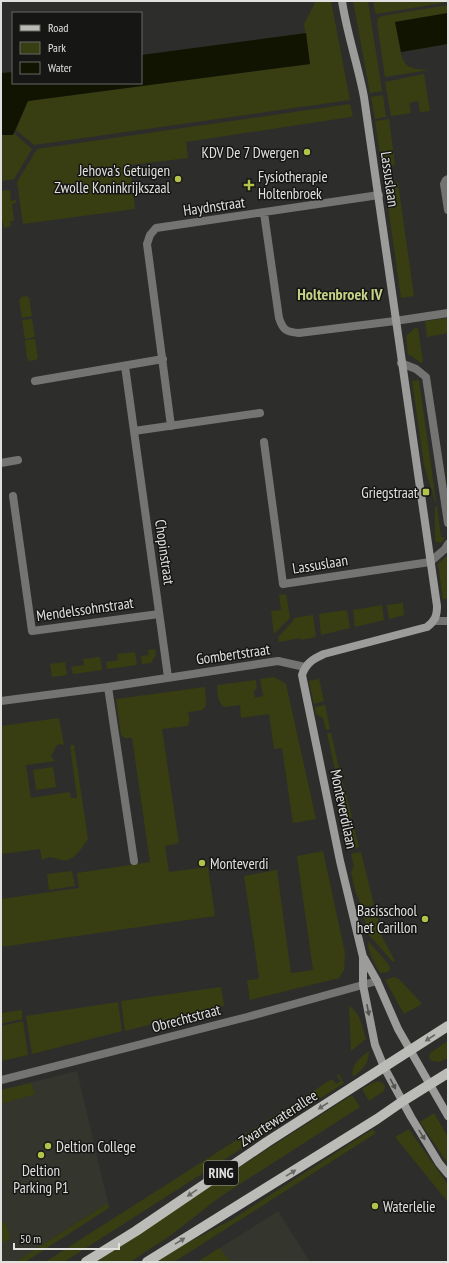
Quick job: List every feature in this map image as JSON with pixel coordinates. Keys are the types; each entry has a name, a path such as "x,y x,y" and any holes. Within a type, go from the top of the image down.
{"main road":[{"name":"Zwartewaterallee","path":"86,1262 136,1231 267,1142 448,1026"},
{"name":"RING","path":"147,1262 448,1073"}],"street":[{"name":"Lassuslaan","path":"342,1 348,33 358,65 379,195 395,321 437,606 437,614 434,621"},
{"path":"448,179 444,184 448,210"},
{"name":"Haydnstraat","path":"163,359 148,244 150,235 156,228 379,195"},
{"path":"264,213 279,318 282,328 289,332 299,333 395,321 448,312"},
{"path":"35,381 163,359 171,426"},
{"path":"401,363 416,369 426,377 448,522"},
{"name":"Chopinstraat","path":"125,366 168,677"},
{"path":"134,431 260,413"},
{"name":"Lassuslaan","path":"264,442 283,584 430,562"},
{"path":"1,462 18,460"},
{"name":"Mendelssohnstraat","path":"13,496 32,632 159,614"},
{"path":"430,562 445,549 448,544"},
{"path":"305,667 312,659 324,654 427,627 434,621 448,621"},
{"name":"Gombertstraat","path":"1,702 278,661 305,667"},
{"name":"Monteverdilaan","path":"305,667 302,675 303,682 340,861 363,957 363,985 375,1045 384,1067 415,1124 439,1163 448,1174"},
{"path":"108,687 134,861"},
{"name":"Monteverdilaan","path":"363,957 377,981 398,1029 448,1116"},
{"name":"Obrechtstraat","path":"1,1080 377,981"}],"shaded area":[{"name":"Deltion College","path":"77,1071 108,1203 15,1262 1,1262 1,1090"},
{"path":"278,1211 310,1262 198,1262"}],"green space":[{"path":"316,1 331,1 350,100 34,145 16,130 28,101 310,64 304,24"},
{"path":"353,1 368,1 382,91 370,93"},
{"path":"373,1 448,2 377,14 375,12"},
{"path":"448,5 448,13 395,22 401,55 405,63 412,68 429,70 385,77 377,23 378,18 382,16"},
{"path":"424,74 430,111 420,112 418,101 409,103 411,113 391,116 385,82"},
{"path":"383,95 386,117 375,119 371,97"},
{"path":"350,104 353,116 350,117 186,142 188,158 130,165 135,209 23,224 17,182 37,149"},
{"path":"389,119 395,165 391,166 392,172 383,174 375,121"},
{"path":"14,133 32,149 14,179 1,181 1,135 13,135"},
{"path":"392,177 393,183 398,183 414,296 401,298 384,178"},
{"path":"1,191 10,191 11,201 16,200 16,203 12,204 14,221 10,221 11,226 4,228 3,222 1,222"},
{"path":"27,296 29,298 32,316 22,318 19,300 22,297"},
{"path":"448,318 448,333 427,337 425,321"},
{"path":"32,319 35,337 25,339 22,320"},
{"path":"415,328 418,328 423,362 421,363 408,355 406,336"},
{"path":"35,339 38,357 36,360 30,361 27,358 25,340"},
{"path":"419,380 436,502 424,465 412,381"},
{"path":"437,506 441,537 445,538 441,543 435,541 435,507"},
{"path":"448,556 448,600 443,599 438,564"},
{"path":"286,594 290,618 274,634 271,611 281,610 279,595"},
{"path":"403,603 404,615 389,619 387,605"},
{"path":"382,605 384,620 355,627 353,610"},
{"path":"347,610 350,628 321,635 319,614"},
{"path":"313,615 316,637 279,642 278,637 294,620 294,618"},
{"path":"155,649 156,655 151,663 142,664 141,656 149,655 148,650"},
{"path":"135,652 137,665 107,669 106,662 118,660 117,654"},
{"path":"100,657 102,670 73,674 71,667 84,665 83,659"},
{"path":"65,662 67,675 52,677 50,664"},
{"path":"274,677 286,684 316,819 293,823 282,748 274,749 269,714 241,718 240,705 224,707 219,700 217,685 256,680 257,689 254,690 255,698 263,696 260,679"},
{"path":"319,679 324,701 314,704 309,681"},
{"path":"205,687 206,706 202,710 188,712 189,721 187,726 162,729 179,843 165,846 169,872 208,867 215,916 1,947 1,899 79,888 77,873 150,862 132,738 125,738 121,735 116,699"},
{"path":"325,705 330,729 326,730 323,718 316,714 315,707"},
{"path":"59,718 64,745 57,745 51,756 55,761 26,765 31,798 70,792 71,798 77,798 70,745 74,745 88,839 74,857 66,860 49,857 42,860 40,849 1,854 1,726"},
{"path":"327,733 331,733 340,773 336,774"},
{"path":"53,767 56,787 36,790 33,770"},
{"path":"341,776 352,817 346,819 336,778"},
{"path":"352,820 359,847 352,849 346,822"},
{"path":"323,851 345,953 344,970 339,978 250,1000 247,981 258,979 259,977 244,876 277,870 291,973 313,970 297,856"},
{"path":"361,852 374,905 362,908 355,890 351,872 354,866 351,854"},
{"path":"72,871 75,886 49,890 47,874"},
{"path":"376,911 382,937 395,961 393,962 369,935 366,929 364,914"},
{"path":"368,942 389,965 390,969 388,972 380,973 370,954"},
{"path":"394,977 399,979 422,1004 404,1014 385,980"},
{"path":"221,987 224,1006 125,1031 121,1001"},
{"path":"118,1002 122,1031 32,1054 26,1016"},
{"path":"349,1006 359,1016 366,1039 351,1051"},
{"path":"22,1010 22,1019 1,1024 1,1013"},
{"path":"23,1021 28,1055 1,1061 1,1026"},
{"path":"448,1041 448,1058 439,1062 432,1061 429,1058 430,1053"},
{"path":"369,1051 365,1066 353,1077 352,1073 354,1065"},
{"path":"339,1074 344,1083 64,1262 45,1262 332,1079 336,1084 341,1081 337,1076"},
{"path":"379,1081 385,1085 384,1091 369,1101 362,1089"},
{"path":"31,1083 35,1094 1,1104 1,1090"},
{"path":"352,1095 360,1107 220,1197 171,1235 130,1262 91,1262"},
{"path":"434,1113 448,1137 448,1164 420,1122"},
{"path":"373,1129 376,1133 174,1262 156,1262 176,1249 231,1220"},
{"path":"409,1129 448,1185 447,1201 395,1137"},
{"path":"108,1203 109,1208 25,1262 15,1262"},
{"path":"5,1222 11,1238 1,1244 1,1223"},
{"path":"219,1248 231,1262 197,1262"}],"water":[{"path":"448,13 448,44 401,52 395,22"},
{"path":"306,33 310,64 28,101 13,135 1,135 1,73 12,72 12,84 142,84 142,55"}],"place":[{"name":"KDV De 7 Dwergen","path":"307,152"},
{"name":"Jehova's Getuigen Zwolle Koninkrijkszaal","path":"178,179"},
{"name":"Fysiotherapie Holtenbroek","path":"249,185"},
{"name":"Griegstraat","path":"426,492"},
{"name":"Monteverdi","path":"202,863"},
{"name":"Basisschool het Carillon","path":"425,919"},
{"name":"Deltion College","path":"48,1146"},
{"name":"Deltion Parking P1","path":"41,1155"},
{"name":"Waterlelie","path":"375,1206"}],"district":[{"name":"Holtenbroek IV","path":"340,294"}]}
